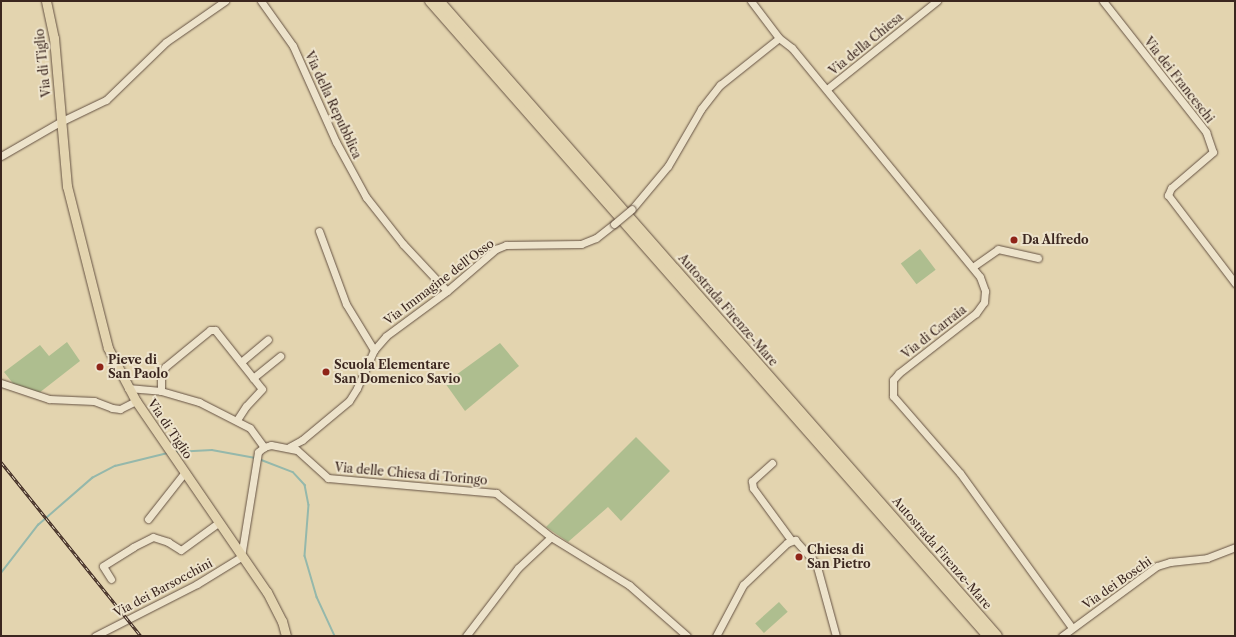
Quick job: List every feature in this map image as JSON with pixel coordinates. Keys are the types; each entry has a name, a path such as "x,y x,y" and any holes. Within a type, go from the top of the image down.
{"highway":[{"name":"Autostrada Firenze-Mare","path":"430,1 988,636"},
{"name":"Autostrada Firenze-Mare","path":"439,1 997,636"}],"main road":[{"name":"Via di Tiglio","path":"46,1 54,38 60,122 73,217 108,348 136,401 168,446 241,557 267,592 282,621 286,636"}],"street":[{"path":"1,156 60,122 106,100 166,42 225,1"},
{"name":"Via della Repubblica","path":"261,1 293,46 336,142 366,197 403,244 447,291"},
{"name":"Via di Carraia","path":"751,1 779,38 792,48 827,89 946,237 974,266 985,291 984,302 976,313 896,377 891,388 893,396 960,473 1072,628"},
{"name":"Via della Chiesa","path":"827,89 928,4 937,1"},
{"name":"Via dei Franceschi","path":"1103,1 1206,132 1213,152 1171,188 1168,196 1235,283"},
{"name":"Via Immagine dell'Osso","path":"290,447 302,440 349,401 357,388 374,350 386,336 447,291 496,249 506,245 581,244 596,238 632,209 668,166 701,109 720,85 779,38"},
{"path":"319,231 346,304 374,350"},
{"path":"974,266 998,249 1038,258"},
{"path":"161,391 161,375 165,367 210,330 215,330 262,390 246,406 237,420"},
{"path":"241,362 268,339"},
{"path":"253,378 280,356"},
{"path":"1,383 49,399 94,401 112,408 120,409 136,401"},
{"path":"128,388 161,391 199,402 237,420 253,431 264,447"},
{"path":"241,557 258,452 264,447 290,447"},
{"name":"Via delle Chiesa di Toringo","path":"290,447 328,478 496,493 551,537 629,585 687,636"},
{"path":"772,463 752,481 753,488 791,540 799,541 816,563 836,636"},
{"path":"148,519 185,472"},
{"path":"111,579 104,566 133,546 153,537 168,542 181,550 218,523"},
{"path":"466,636 518,568 551,537"},
{"path":"716,636 743,585 791,540"},
{"name":"Via dei Boschi","path":"1062,636 1157,566 1170,562 1207,558 1235,547"},
{"name":"Via dei Barsocchini","path":"94,636 197,584 241,557"}],"green space":[{"path":"920,249 936,270 916,284 901,263"},
{"path":"67,342 80,361 39,393 15,386 4,372 40,345 49,356"},
{"path":"500,343 519,366 465,411 445,383"},
{"path":"636,437 670,471 621,521 608,507 568,542 546,527"},
{"path":"779,602 788,612 764,633 755,623"}],"waterway":[{"path":"175,452 212,450 255,458"},
{"path":"1,573 38,525 92,478 115,466 168,453"},
{"path":"259,459 293,472 305,485 309,505 305,556 317,597 335,636"}],"railway":[{"path":"1,462 141,636"}],"place":[{"name":"Da Alfredo","path":"1014,240"},
{"name":"Pieve di San Paolo","path":"100,367"},
{"name":"Scuola Elementare San Domenico Savio","path":"326,372"},
{"name":"Chiesa di San Pietro","path":"799,557"}]}
